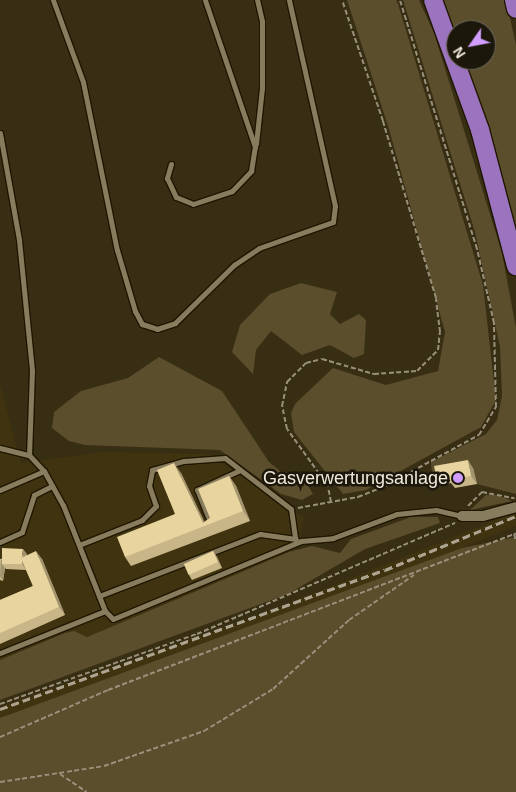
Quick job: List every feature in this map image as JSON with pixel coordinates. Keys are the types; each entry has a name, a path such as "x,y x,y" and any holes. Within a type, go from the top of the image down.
{"highway":[{"path":"433,0 480,130 516,266"},
{"path":"514,0 516,9"}],"street":[{"path":"462,516 483,516 516,506"}],"lane":[{"path":"53,0 83,82 117,250 135,311 142,324 157,329 175,323 234,264 259,248 333,222 335,206 289,0"},
{"path":"206,0 255,147"},
{"path":"171,164 167,178 176,197 193,204 232,191 251,171 262,88 262,21 258,0"},
{"path":"0,133 19,240 32,370 29,455"},
{"path":"0,449 29,455 44,471 79,545 105,611 113,619 301,541 332,538 397,514 436,510 462,516"},
{"path":"79,545 142,520 156,506 149,486 152,470 184,461 225,458 291,509 295,539"},
{"path":"212,529 197,490 240,470"},
{"path":"0,490 44,471"},
{"path":"0,542 22,532 34,496 52,486"},
{"path":"99,596 260,534 301,541"},
{"path":"0,653 105,611"}],"path":[{"path":"331,502 328,486 287,429 282,406 286,382 306,363 322,359 374,374 417,371 438,350 440,332 436,298 389,140 342,0"},
{"path":"385,486 478,435 496,407 499,376 494,323 477,249 400,0"},
{"path":"291,509 331,502 385,486 430,480"},
{"path":"0,704 280,601 446,528 462,516 482,492 516,498"},
{"path":"0,737 108,690 418,573 515,533 516,541"},
{"path":"0,782 104,766 204,731 273,688 350,620 418,573"},
{"path":"58,773 87,792"}],"shaded area":[{"path":"347,0 396,0 398,4 483,285 496,400 481,427 366,490 343,494 294,432 291,413 295,404 333,368 386,385 438,371 445,332 389,129"},
{"path":"403,0 419,0 434,33 502,253 516,328 516,494 477,484 473,468 432,475 431,462 486,434 497,420 502,396 500,347 475,232"},
{"path":"438,0 506,0 516,45 516,243 464,70 496,70 496,20 446,21"},
{"path":"301,283 337,292 330,314 340,324 359,314 366,320 364,354 354,358 330,345 302,355 271,331 256,350 253,374 232,352 240,325 270,294"},
{"path":"159,357 222,391 269,462 286,476 306,482 313,494 302,500 281,494 220,450 85,445 69,441 52,428 54,412 81,391 128,378"},
{"path":"0,385 21,463 103,452 208,454 304,518 296,550 86,637 74,631 65,633 0,660"},
{"path":"486,495 498,495 512,501 470,510"},
{"path":"516,512 516,526 462,548 0,718 0,707 272,610"},
{"path":"411,517 438,517 440,523 365,549 288,594 0,700 0,660 65,633 74,631 87,637 289,552 312,546 340,553 351,539"},
{"path":"516,537 516,792 0,792 0,718 462,548"}],"building":[{"path":"468,460 471,476 449,480 448,474 436,476 434,466"},
{"path":"174,463 203,523 210,518 198,489 229,476 243,511 125,557 117,537 175,514 157,470"},
{"path":"2,548 23,549 22,564 2,564"},
{"path":"36,551 59,607 0,633 0,600 33,586 21,558"},
{"path":"213,551 218,562 189,575 184,564"}],"railway":[{"path":"0,709 385,570 516,516"}],"place":[{"name":"Gasverwertungsanlage","path":"458,478"}]}
